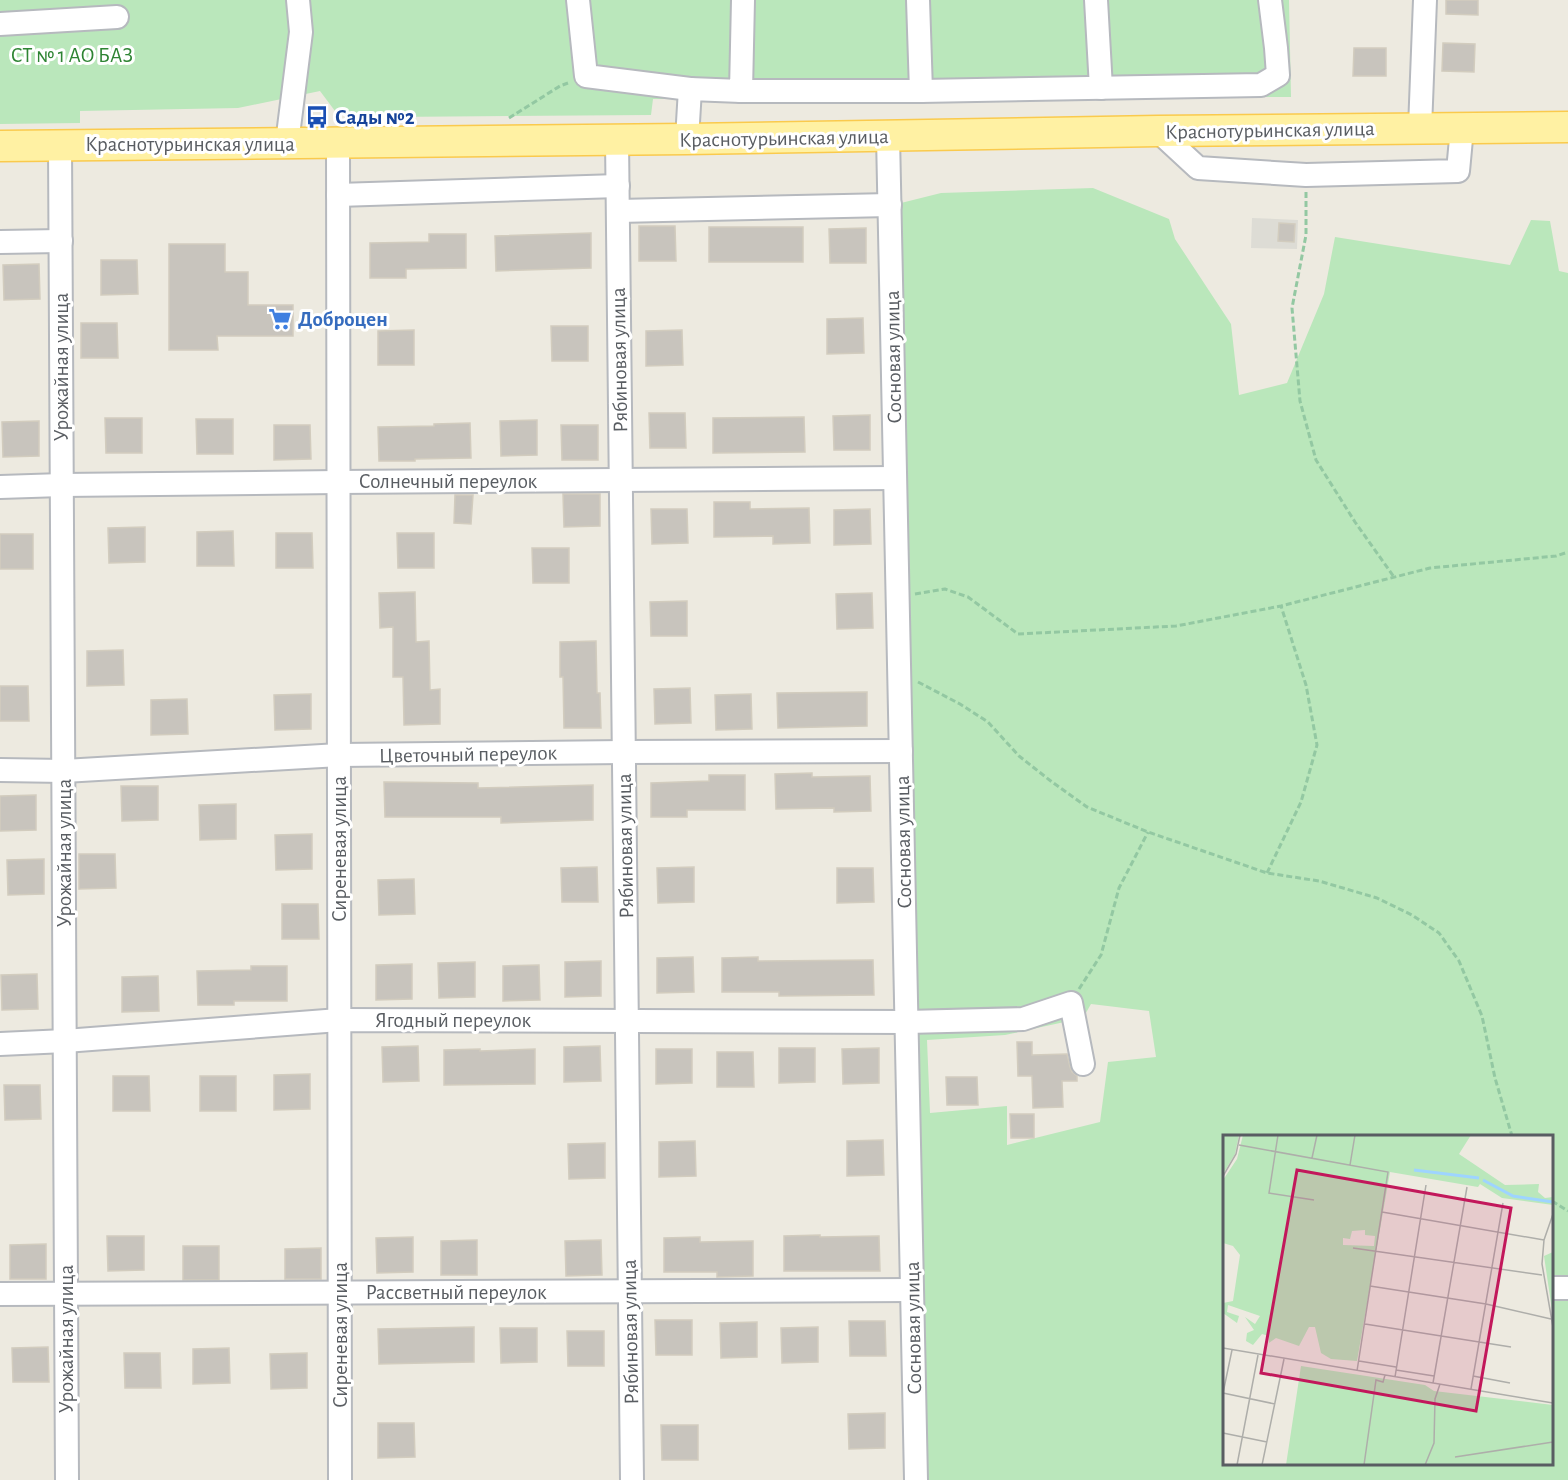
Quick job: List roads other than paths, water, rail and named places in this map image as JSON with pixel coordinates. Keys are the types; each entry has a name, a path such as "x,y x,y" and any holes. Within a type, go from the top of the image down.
{"main road":[{"name":"Краснотурьинская улица","path":"0,146 1568,127"}],"street":[{"path":"287,143 301,32 298,0"},
{"path":"578,0 586,76 690,88 741,91 921,91 1261,85 1278,75 1270,0"},
{"path":"741,91 743,0"},
{"path":"918,0 921,91"},
{"path":"1096,0 1101,88"},
{"path":"1420,129 1425,0"},
{"path":"0,24 117,17"},
{"path":"687,139 690,88"},
{"path":"1158,131 1198,168 1306,175 1458,171 1462,128"},
{"name":"Сосновая улица","path":"888,136 916,1480"},
{"name":"Рябиновая улица","path":"617,140 632,1480"},
{"name":"Сиреневая улица","path":"338,142 340,1480"},
{"name":"Урожайная улица","path":"60,145 67,1480"},
{"path":"338,206 618,186"},
{"path":"618,211 890,205"},
{"path":"0,242 61,233"},
{"name":"Солнечный переулок","path":"0,487 895,478"},
{"name":"Цветочный переулок","path":"0,770 63,771 339,755 901,751"},
{"name":"Ягодный переулок","path":"0,1044 339,1020 906,1022 1023,1019 1071,1002 1083,1065"},
{"name":"Рассветный переулок","path":"0,1294 912,1290"}],"place":[{"name":"Сады №2","path":"317,117"},
{"name":"Доброцен","path":"280,319"}],"park label":[{"name":"СТ № 1 АО БАЗ","path":"72,55"}]}
